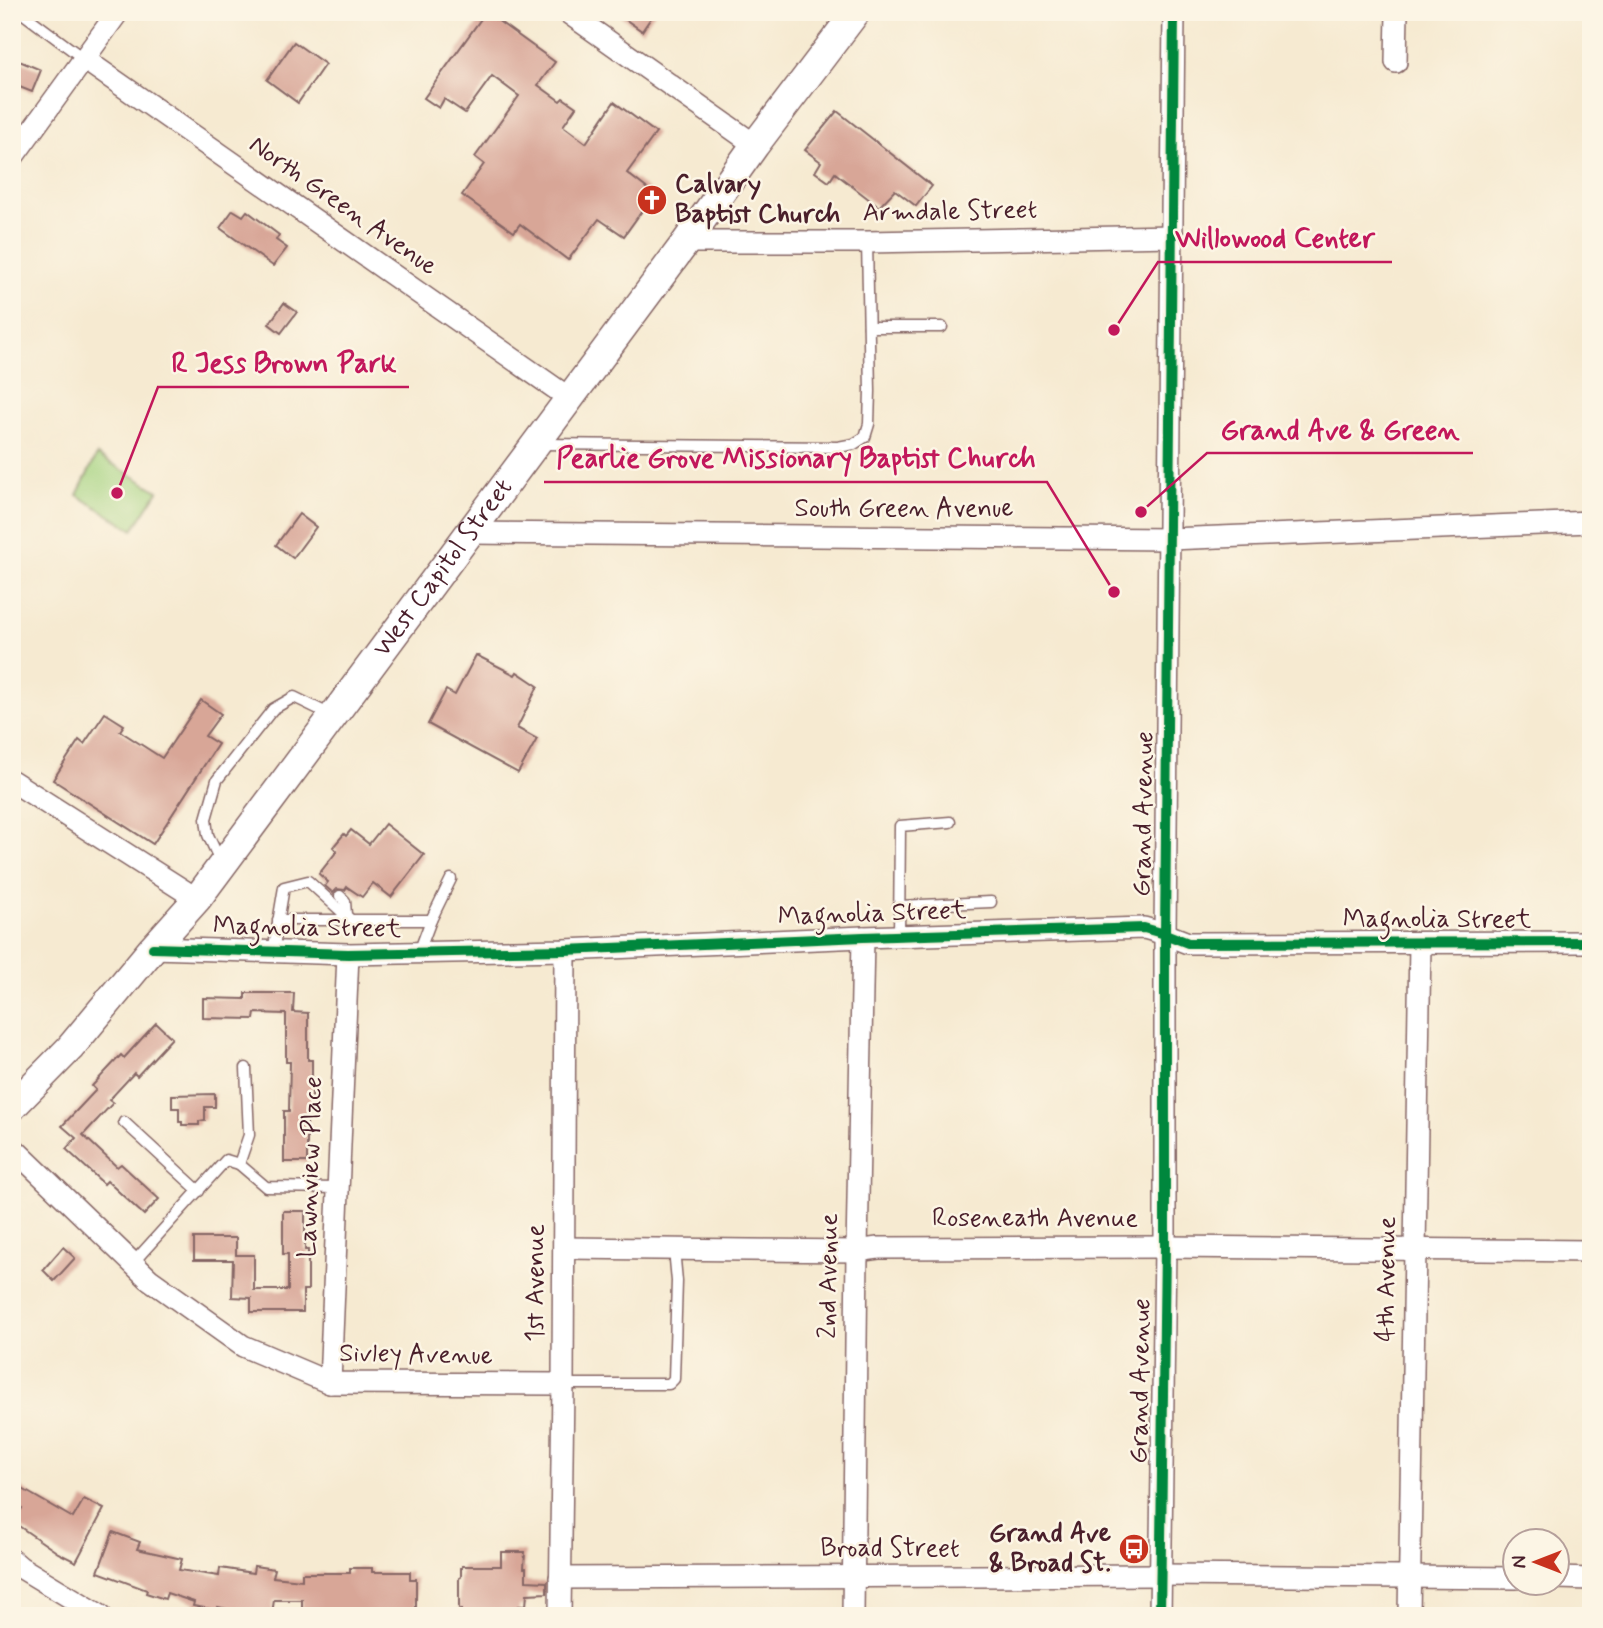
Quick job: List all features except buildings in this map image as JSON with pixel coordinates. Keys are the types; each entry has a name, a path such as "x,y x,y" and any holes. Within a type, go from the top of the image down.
{"main road":[{"name":"West Capitol Street","path":"12,1107 70,1048 153,948 197,900 856,12"}],"street":[{"path":"12,158 118,12"},
{"path":"567,12 755,145"},
{"name":"Grand Avenue","path":"1160,1616 1174,12"},
{"path":"1396,62 1397,12"},
{"name":"North Green Avenue","path":"84,59 569,398"},
{"name":"Armdale Street","path":"686,242 867,242 1173,236"},
{"name":"South Green Avenue","path":"469,533 1170,539 1591,522"},
{"path":"12,781 197,900"},
{"name":"Magnolia Street","path":"153,948 348,954 419,953 1144,928 1188,943 1591,942"},
{"name":"2nd Avenue","path":"853,1616 863,937"},
{"name":"4th Avenue","path":"1409,1616 1420,943"},
{"name":"1st Avenue","path":"559,1616 564,1384 565,950"},
{"name":"Lawnview Place","path":"330,1382 348,954"},
{"name":"Sivley Avenue","path":"12,1147 149,1279 243,1346 330,1382 564,1384"},
{"name":"Roseneath Avenue","path":"565,1248 857,1251 892,1248 1165,1247 1591,1251"},
{"path":"12,1560 101,1616"},
{"name":"Broad Street","path":"560,1578 1161,1574 1502,1578"},
{"path":"1572,1578 1591,1578"}],"lane":[{"path":"21,12 84,59"},
{"path":"535,444 854,444 865,437 869,424 867,242"},
{"path":"869,327 942,327"},
{"path":"222,866 208,835 206,819 217,780 273,709 294,697 334,716"},
{"path":"899,936 900,826 950,822"},
{"path":"419,953 451,879"},
{"path":"273,951 284,887 308,881 349,918"},
{"path":"313,885 322,883 325,886"},
{"path":"340,896 345,901 349,918"},
{"path":"898,906 991,902"},
{"path":"278,920 431,920"},
{"path":"239,1164 249,1135 246,1068"},
{"path":"124,1122 199,1191"},
{"path":"132,1264 226,1160 239,1164 266,1187 338,1188"},
{"path":"564,1384 669,1384 674,1379 677,1281 674,1250"}],"green space":[{"path":"97,455 158,491 133,530 77,495"}],"cycle path":[{"path":"1160,1616 1174,12"},
{"path":"153,948 348,954 565,950 1144,928 1188,943 1591,942"}],"place":[{"name":"Calvary Baptist Church","path":"652,200"},
{"name":"Willowood Center","path":"1114,330"},
{"name":"R Jess Brown Park","path":"117,493"},
{"name":"Grand Ave & Green","path":"1141,512"},
{"name":"Pearlie Grove Missionary Baptist Church","path":"1114,592"},
{"name":"Grand Ave & Broad St.","path":"1134,1549"}]}
